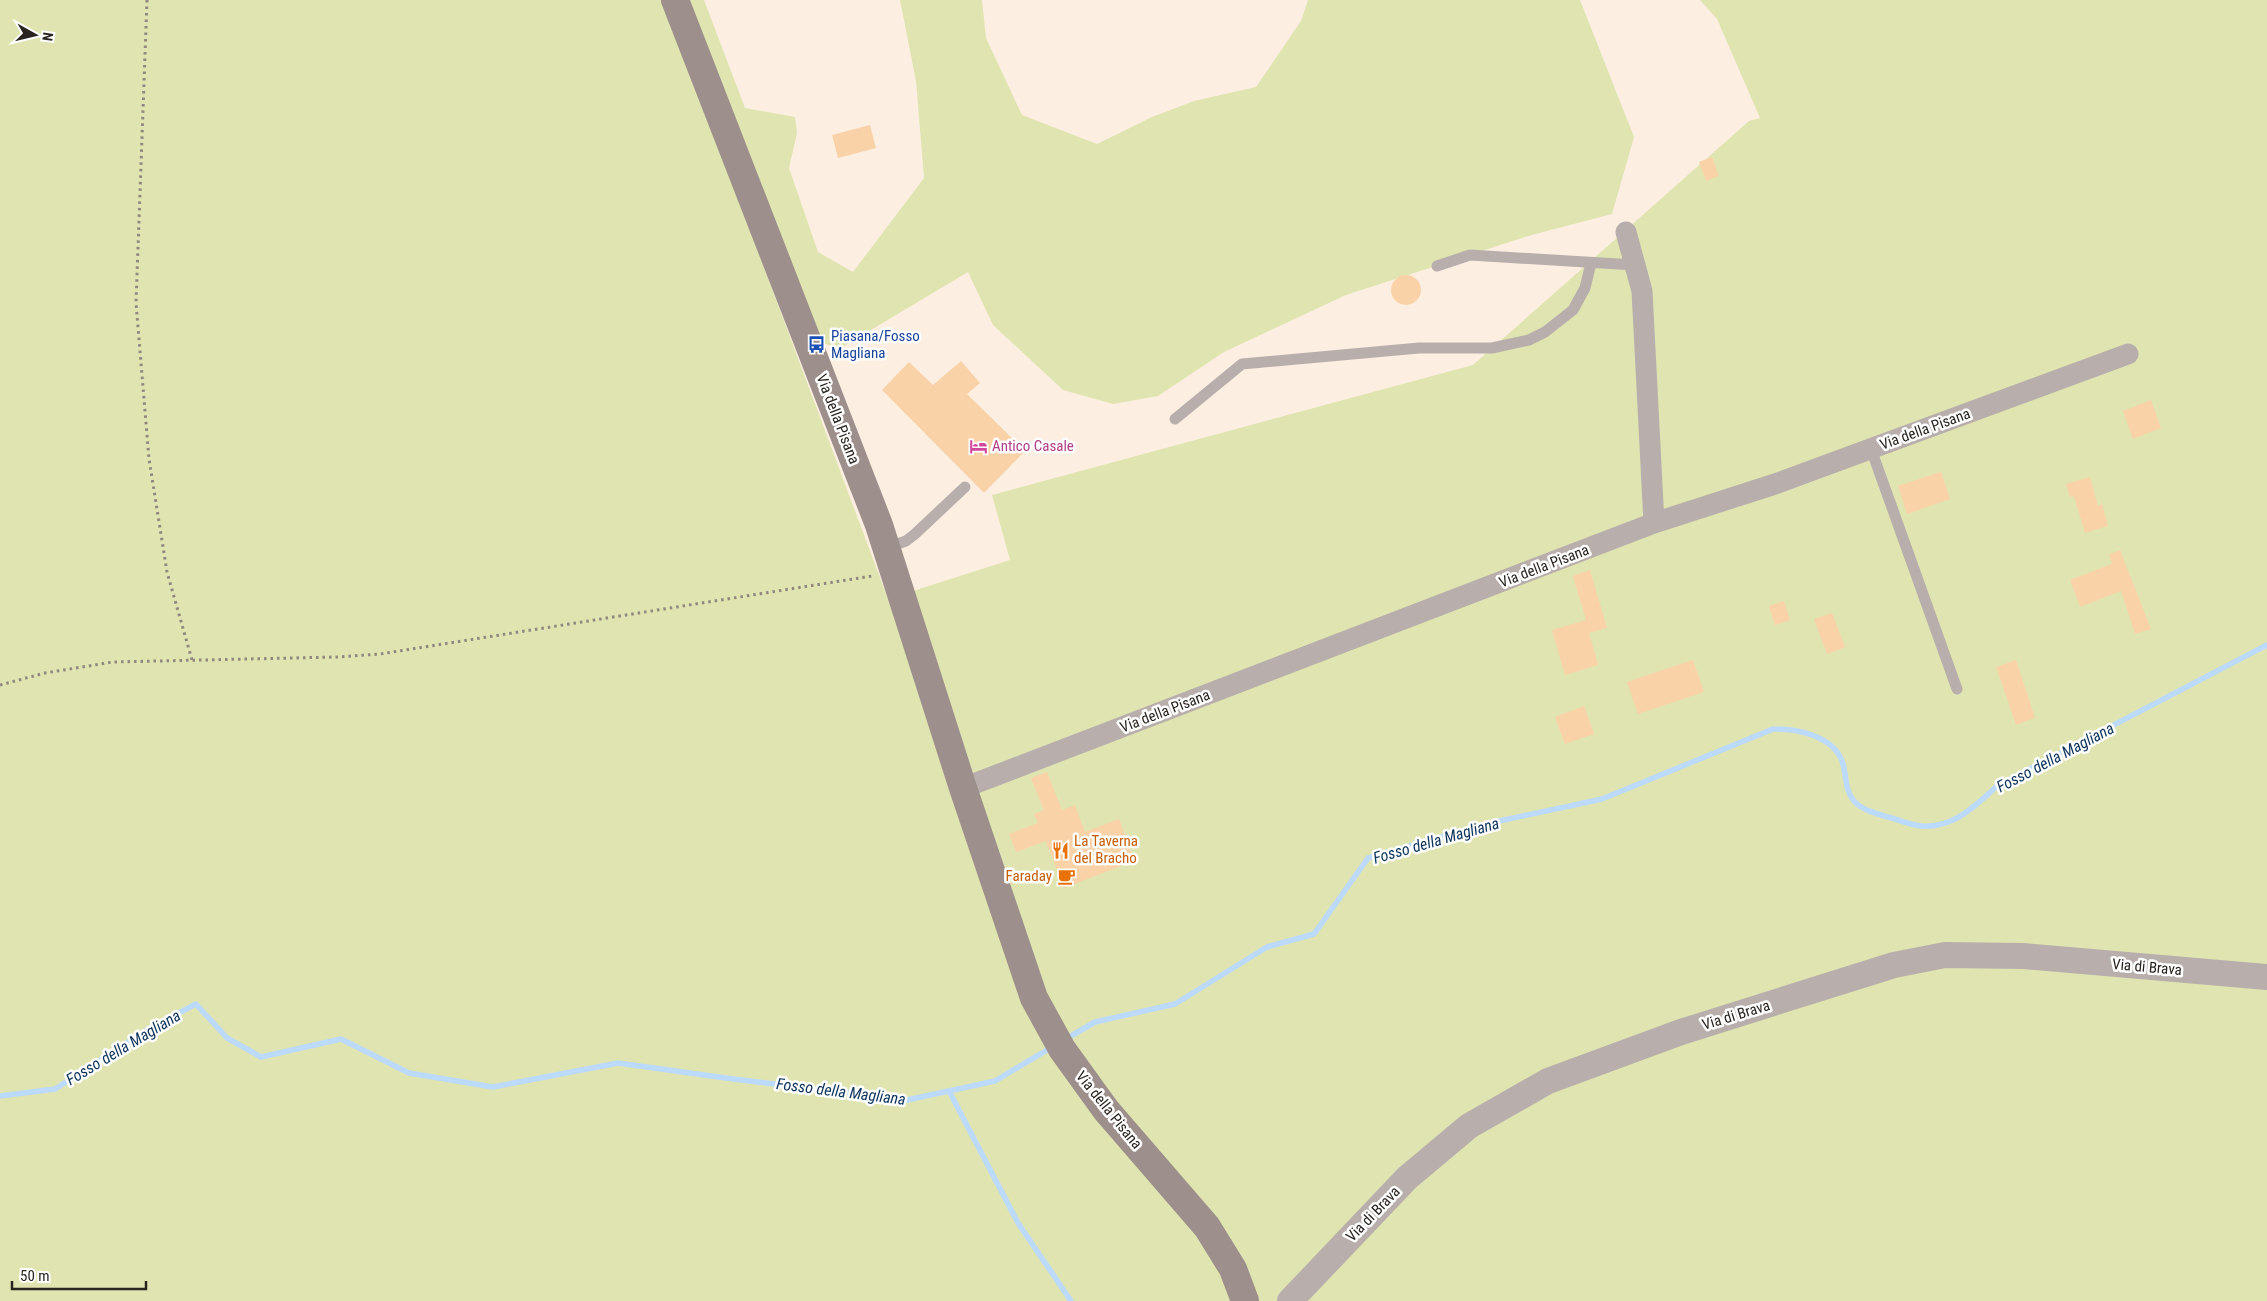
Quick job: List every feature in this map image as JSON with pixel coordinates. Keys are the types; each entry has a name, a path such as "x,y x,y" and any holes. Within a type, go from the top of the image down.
{"main road":[{"name":"Via della Pisana","path":"675,0 848,443 886,548 1028,984 1043,1017 1074,1067 1106,1110 1207,1227 1233,1269 1245,1301"}],"street":[{"path":"1626,232 1642,291 1654,524"},
{"name":"Via della Pisana","path":"963,788 1654,524 1778,483 2128,354"},
{"name":"Via di Brava","path":"1290,1301 1407,1178 1469,1126 1548,1081 1681,1032 1894,965 1945,955 2023,956 2267,977"}],"lane":[{"path":"1437,266 1470,255 1635,265"},
{"path":"1175,419 1242,364 1419,348 1492,348 1529,340 1545,332 1573,310 1585,288 1592,263"},
{"path":"1870,448 1957,690"},
{"path":"886,548 906,541 965,487"}],"path":[{"path":"147,0 136,302 149,459 167,572 192,660"},
{"path":"0,685 45,673 113,662 380,654 869,576 895,574"}],"green space":[{"path":"0,0 664,0 888,599 1010,560 992,495 1473,365 1749,121 1760,118 1717,19 1700,0 2267,0 2267,1301 0,1301"},
{"path":"687,0 704,0 745,108 795,117 797,133 789,168 818,252 853,272 924,178 916,81 900,0 982,0 986,38 1022,115 1097,144 1152,117 1194,101 1256,87 1301,21 1308,0 1580,0 1634,137 1612,214 1528,236 1346,295 1224,352 1158,396 1113,404 1063,390 993,325 968,272 839,349 820,342"}],"building":[{"path":"870,125 876,148 838,158 832,135"},
{"path":"1712,157 1719,176 1706,181 1699,162"},
{"path":"1406,275 1417,279 1421,290 1417,301 1406,305 1395,301 1391,290 1395,279"},
{"path":"961,361 980,383 967,394 1025,451 984,493 882,390 909,362 933,385"},
{"path":"2151,400 2161,428 2133,439 2123,411"},
{"path":"1941,472 1950,499 1907,514 1898,486"},
{"path":"2090,477 2098,506 2102,504 2108,526 2085,533 2074,496 2070,497 2066,484"},
{"path":"2120,550 2151,629 2135,634 2121,591 2080,607 2070,580 2112,564 2109,554"},
{"path":"1590,570 1607,628 1589,633 1598,665 1565,675 1552,630 1586,620 1573,576"},
{"path":"1784,601 1790,620 1775,625 1769,606"},
{"path":"1832,613 1845,647 1827,654 1814,619"},
{"path":"1693,660 1704,692 1638,714 1627,682"},
{"path":"2016,660 2035,718 2016,725 1996,667"},
{"path":"1584,706 1594,734 1565,744 1555,717"},
{"path":"1047,772 1062,810 1075,805 1085,832 1119,819 1134,861 1064,888 1046,841 1016,852 1009,834 1038,823 1034,814 1044,810 1031,778"}],"waterway":[{"name":"Fosso della Magliana","path":"1064,1040 1095,1022 1175,1004 1267,947 1314,934 1368,858 1490,823 1602,799 1773,729 1803,732 1831,745 1842,761 1851,797 1861,807 1909,824 1921,826 1943,824 1963,815 1997,786 2267,645"},
{"name":"Fosso della Magliana","path":"0,1096 55,1089 150,1028 196,1004 227,1038 261,1057 341,1039 409,1073 493,1087 618,1063 907,1100 995,1081 1052,1047"},
{"path":"949,1091 1018,1223 1071,1301"}],"place":[{"name":"Piasana/Fosso Magliana","path":"817,345"},
{"name":"Antico Casale","path":"978,446"},
{"name":"La Taverna del Bracho","path":"1060,850"},
{"name":"Faraday","path":"1066,876"}]}
